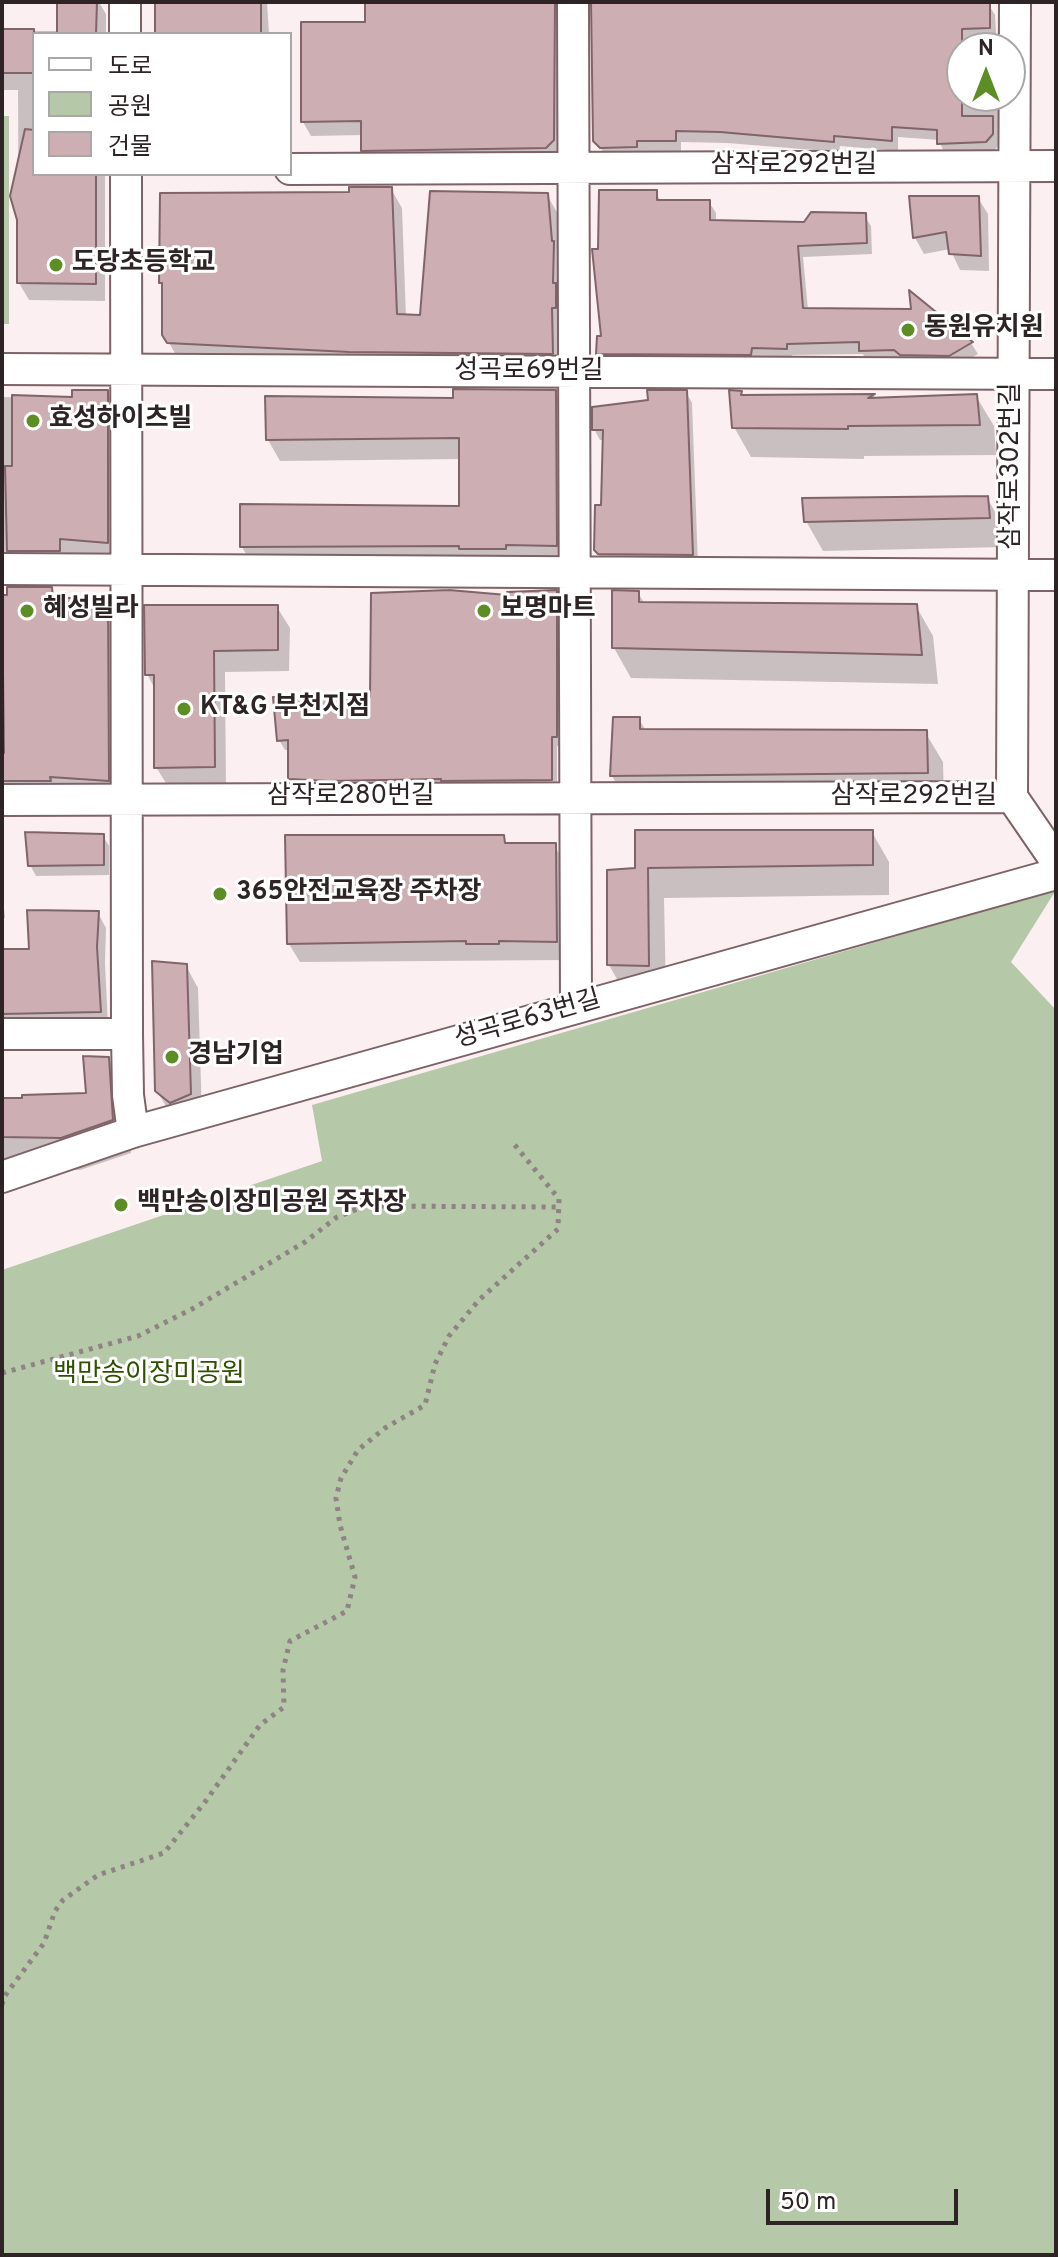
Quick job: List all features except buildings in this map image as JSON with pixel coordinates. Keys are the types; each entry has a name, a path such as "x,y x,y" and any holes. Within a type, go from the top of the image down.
{"street":[{"path":"125,2 125,32"},
{"path":"573,2 576,1008"},
{"name":"삼작로302번길","path":"1012,797 1015,2"},
{"path":"1014,166 1056,166"},
{"name":"삼작로292번길","path":"573,168 1014,166"},
{"path":"292,169 573,168"},
{"path":"126,176 127,1034 128,1095 133,1132"},
{"name":"성곡로69번길","path":"2,369 1056,374"},
{"path":"2,569 1013,574"},
{"name":"삼작로302번길","path":"1013,574 1056,575"},
{"path":"1012,797 1056,861"},
{"name":"삼작로292번길","path":"575,798 1012,797"},
{"name":"삼작로280번길","path":"2,800 575,798"},
{"name":"성곡로63번길","path":"2,1177 133,1132 1056,874"},
{"path":"2,1034 127,1034"}],"path":[{"path":"2,2005 4,1997 44,1943 55,1911 63,1900 98,1875 164,1853 260,1725 284,1707 283,1670 290,1641 347,1611 355,1577 336,1498 341,1478 358,1450 385,1428 425,1405 435,1364 449,1336 479,1300 558,1229 559,1199 514,1144"},
{"path":"2,1373 138,1336 192,1309 305,1242 337,1217 365,1206 559,1207"}],"green space":[{"path":"2,116 9,116 9,324 2,324"},
{"name":"백만송이장미공원","path":"1056,890 1011,962 1056,1010 1056,2255 2,2255 2,1270 322,1161 312,1105"}],"place":[{"name":"도당초등학교","path":"56,265"},
{"name":"동원유치원","path":"908,330"},
{"name":"효성하이츠빌","path":"33,421"},
{"name":"혜성빌라","path":"27,611"},
{"name":"보명마트","path":"484,611"},
{"name":"KT&G 부천지점","path":"184,709"},
{"name":"365안전교육장 주차장","path":"220,894"},
{"name":"경남기업","path":"172,1057"},
{"name":"백만송이장미공원 주차장","path":"121,1205"}]}
